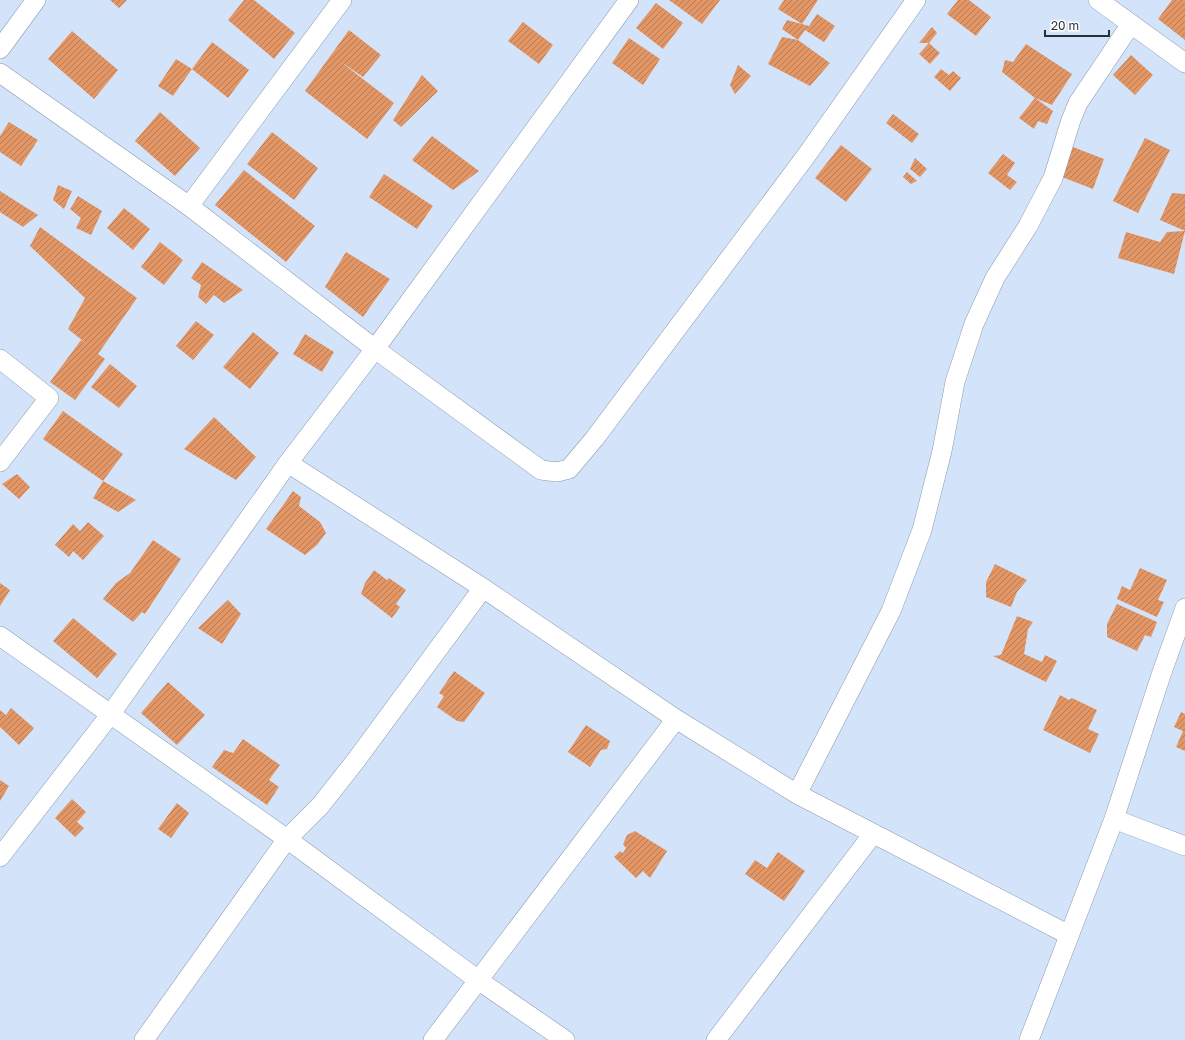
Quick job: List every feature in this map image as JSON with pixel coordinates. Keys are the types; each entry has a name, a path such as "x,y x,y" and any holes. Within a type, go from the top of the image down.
{"street":[{"path":"0,49 36,0"},
{"path":"189,206 342,0"},
{"path":"0,857 110,715 288,463 375,349 629,0"},
{"path":"0,73 189,206 375,349 541,470 557,472 569,469 595,438 782,188 916,0"},
{"path":"1098,0 1185,63"},
{"path":"797,794 891,611 922,530 942,451 955,382 974,324 995,278 1028,226 1053,178 1070,120 1078,103 1130,24"},
{"path":"0,359 49,398 0,462"},
{"path":"288,463 483,588 676,719 797,794 1069,935"},
{"path":"144,1040 287,839 320,806 353,765 483,588"},
{"path":"1029,1040 1114,819 1161,675 1185,608"},
{"path":"0,636 287,839 478,980 565,1040"},
{"path":"433,1040 676,719"},
{"path":"1114,819 1185,846"},
{"path":"716,1040 873,834"}],"building":[{"path":"110,0 127,0 119,8"},
{"path":"244,0 254,0 295,33 274,59 228,20"},
{"path":"669,0 720,0 702,24"},
{"path":"784,0 818,0 802,24 778,9"},
{"path":"958,0 969,0 991,17 976,36 947,14"},
{"path":"1172,0 1185,0 1185,40 1158,19"},
{"path":"656,3 683,23 663,49 636,28"},
{"path":"817,14 835,26 824,42 805,30 798,40 782,29 787,20 809,26"},
{"path":"523,22 553,45 539,64 508,41"},
{"path":"932,27 937,33 929,43 919,43"},
{"path":"349,30 381,55 363,77 341,62 394,103 367,139 305,91"},
{"path":"72,31 118,70 94,99 48,59"},
{"path":"782,37 798,40 830,63 810,86 768,64"},
{"path":"629,38 660,59 643,85 612,63"},
{"path":"212,42 249,70 228,98 192,69"},
{"path":"929,43 940,53 930,64 919,54"},
{"path":"1026,44 1072,74 1052,105 1035,98 1002,72 1005,60 1013,62"},
{"path":"1131,55 1153,75 1135,95 1113,75"},
{"path":"176,59 192,69 173,96 158,86"},
{"path":"738,65 751,76 735,94 730,85"},
{"path":"941,69 949,75 953,71 961,78 950,91 934,77"},
{"path":"422,75 438,91 401,127 393,120"},
{"path":"1035,98 1053,111 1047,124 1038,121 1034,129 1019,118"},
{"path":"160,112 200,148 175,176 135,141"},
{"path":"893,114 919,134 912,143 886,123"},
{"path":"9,122 38,140 21,166 0,152 0,136"},
{"path":"272,132 318,168 294,200 247,164"},
{"path":"432,136 479,171 453,190 412,160"},
{"path":"1145,138 1170,150 1138,213 1113,201"},
{"path":"841,145 872,169 846,202 815,178"},
{"path":"1073,147 1104,159 1093,189 1062,177"},
{"path":"1003,154 1015,163 1007,175 1017,182 1010,190 988,173"},
{"path":"915,158 927,169 920,177 910,169"},
{"path":"244,170 315,226 286,262 215,205"},
{"path":"907,172 917,181 911,184 903,177"},
{"path":"384,174 433,206 417,229 369,197"},
{"path":"58,185 72,191 64,209 53,200"},
{"path":"0,191 38,215 23,227 0,212"},
{"path":"1172,193 1185,194 1185,231 1160,220"},
{"path":"78,196 102,211 91,235 76,228 81,218 70,209"},
{"path":"124,208 150,229 133,250 107,228"},
{"path":"40,227 137,298 98,354 105,359 75,400 50,382 81,340 88,345 68,329 85,298 30,246"},
{"path":"1185,231 1174,274 1118,258 1126,232 1160,242 1167,232"},
{"path":"160,242 183,260 164,285 141,267"},
{"path":"346,252 390,279 363,317 325,287"},
{"path":"202,262 243,290 224,303 214,295 206,304 198,297 201,285 191,278"},
{"path":"196,321 214,335 193,360 176,346"},
{"path":"253,332 279,353 250,389 223,367"},
{"path":"305,334 334,352 322,372 293,354"},
{"path":"110,364 137,386 119,408 91,387"},
{"path":"63,411 123,454 103,481 43,439"},
{"path":"214,417 256,457 236,480 184,449"},
{"path":"17,474 30,487 19,499 2,484"},
{"path":"103,481 136,500 118,512 93,498"},
{"path":"293,491 301,497 299,506 320,522 326,533 317,545 305,555 266,529"},
{"path":"88,522 104,536 83,560 73,551 69,557 55,545 73,524 80,531"},
{"path":"153,540 181,559 145,614 142,612 133,622 103,599 116,583 130,573"},
{"path":"995,564 1027,580 1017,592 1011,607 986,597 986,582"},
{"path":"1140,568 1167,580 1158,600 1164,602 1157,617 1117,599 1122,586 1130,590"},
{"path":"374,570 387,580 389,578 406,590 396,604 400,607 392,618 361,594 365,583"},
{"path":"0,583 10,590 0,606"},
{"path":"228,600 241,614 222,644 198,628"},
{"path":"1117,604 1157,622 1151,637 1145,635 1137,651 1107,637 1107,624"},
{"path":"1017,616 1033,622 1028,629 1024,654 1042,662 1045,655 1057,661 1046,682 993,656 1001,655"},
{"path":"73,618 117,654 97,678 53,641"},
{"path":"454,671 485,693 464,722 457,721 437,707 444,696 439,693"},
{"path":"168,682 205,715 177,745 141,713"},
{"path":"1060,695 1069,700 1072,698 1097,710 1088,729 1099,734 1090,753 1043,730"},
{"path":"11,708 34,728 19,745 0,727 0,710 6,715"},
{"path":"1181,712 1185,714 1185,751 1176,747 1183,731 1174,727"},
{"path":"586,725 610,741 607,749 601,750 590,767 568,752"},
{"path":"243,739 280,765 269,780 279,787 267,805 212,767 224,750 233,753"},
{"path":"0,780 9,786 0,801"},
{"path":"72,799 86,812 77,822 84,828 75,837 55,818"},
{"path":"177,803 189,813 171,838 158,829"},
{"path":"635,831 667,851 650,878 643,871 636,878 614,857 620,851 623,853 626,848 623,844 627,835"},
{"path":"778,852 805,871 784,901 745,874 755,860 767,868"}]}
